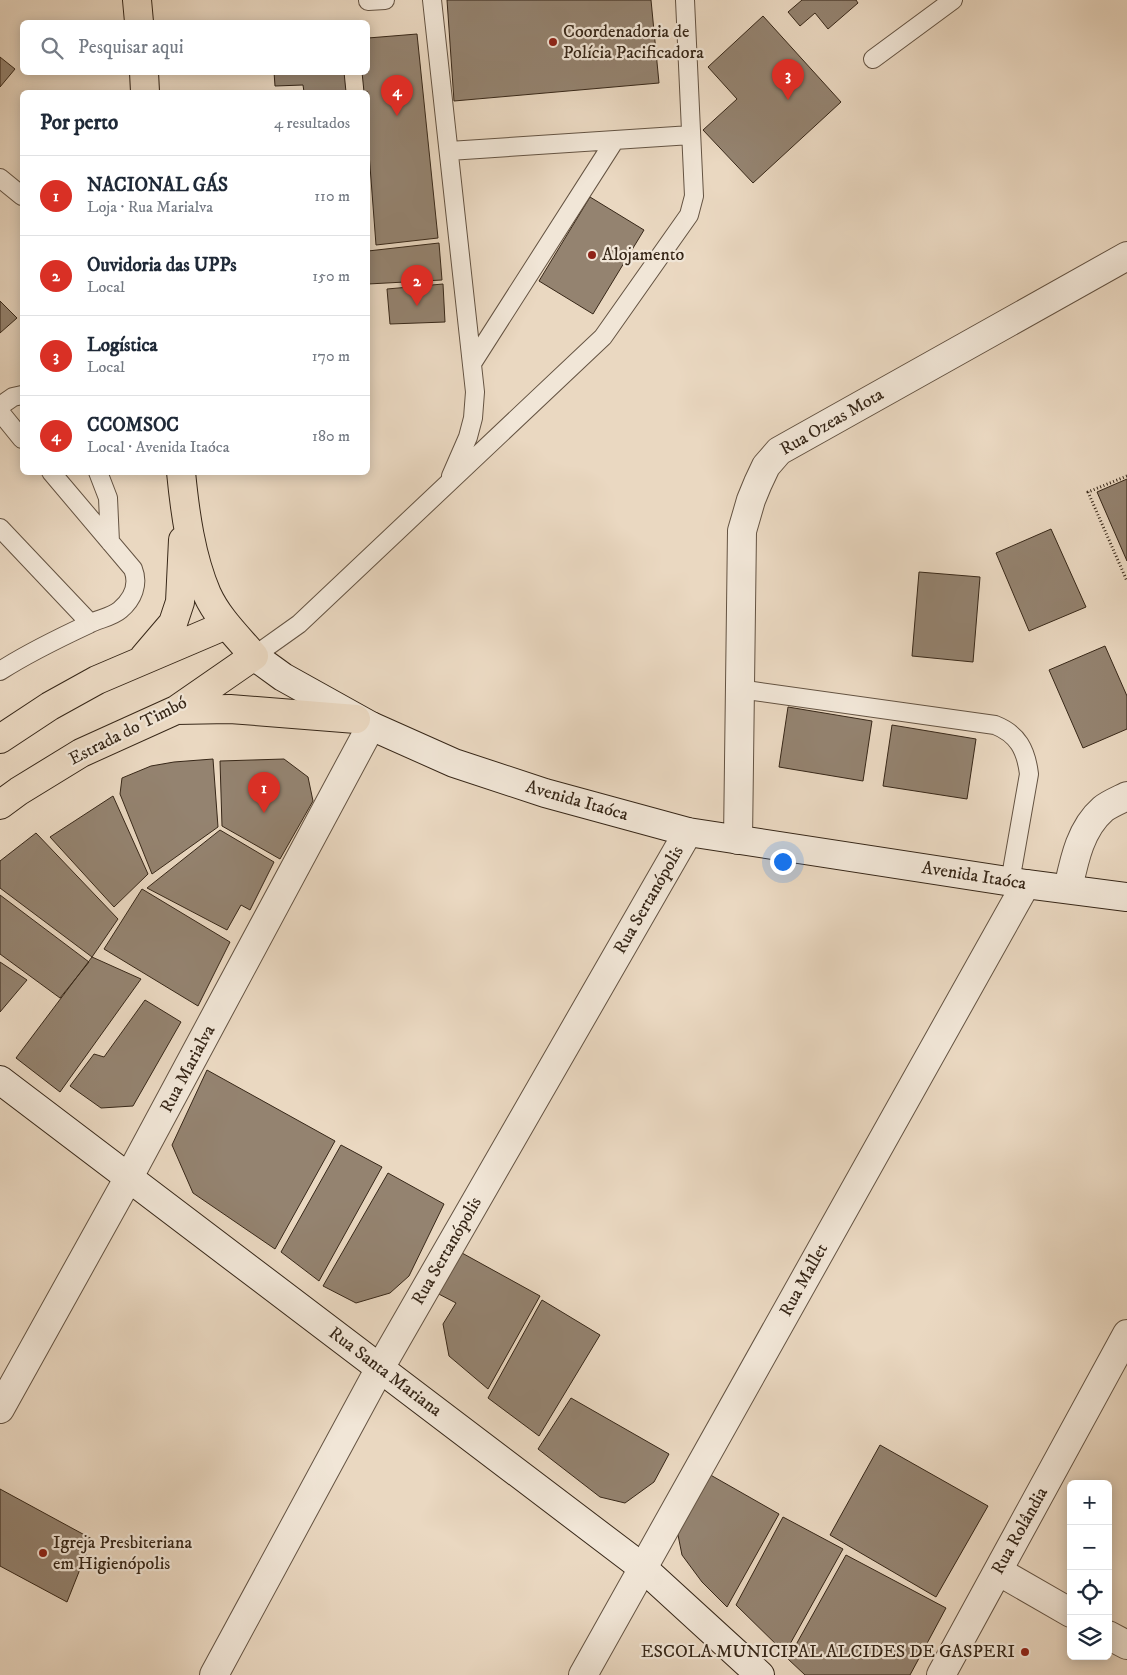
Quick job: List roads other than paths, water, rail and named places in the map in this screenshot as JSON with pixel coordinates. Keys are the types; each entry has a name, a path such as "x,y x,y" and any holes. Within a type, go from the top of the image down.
{"main road":[{"path":"144,75 145,90"},
{"name":"Avenida Itaóca","path":"181,475 184,506 196,558 207,594 226,625 254,656"},
{"path":"142,660 173,623 180,602 184,506"},
{"path":"0,739 50,706 89,684 226,625"},
{"name":"Estrada do Timbó","path":"0,805 20,790 81,753 176,710 254,656"},
{"path":"176,710 230,709 364,723"}],"street":[{"name":"Rua Ozeas Mota","path":"738,840 742,530 751,500 766,466 778,451 1127,256"},
{"name":"Avenida Itaóca","path":"254,656 283,677 364,723 454,763 544,794 688,832 1018,883 1127,897"},
{"name":"Rua Marialva","path":"0,1409 129,1178 364,723"},
{"path":"1068,889 1076,855 1087,828 1104,808 1127,796"},
{"name":"Rua Sertanópolis","path":"214,1675 380,1368 688,832"},
{"name":"Rua Mallet","path":"583,1675 1018,883"},
{"name":"Rua Santa Mariana","path":"0,1080 643,1568 760,1675"},
{"name":"Rua Rolândia","path":"941,1675 1127,1334"},
{"path":"998,1571 1067,1611"},
{"path":"1112,1636 1127,1645"}],"lane":[{"path":"368,0 385,0"},
{"path":"432,0 475,392 473,418 468,438 448,483"},
{"path":"254,656 299,624 603,336 689,215 694,196 685,0"},
{"path":"873,58 953,0"},
{"path":"449,150 691,135"},
{"path":"473,362 615,140"},
{"path":"0,178 20,194"},
{"path":"0,406 13,397 20,395"},
{"path":"0,412 20,437"},
{"path":"0,671 90,623 119,611 136,589 136,577 133,569 54,475"},
{"path":"99,475 108,498 110,542"},
{"path":"0,528 90,623"},
{"path":"739,689 995,725 1008,730 1024,751 1030,774 1018,883"}],"place":[{"name":"Coordenadoria de Polícia Pacificadora","path":"553,42"},
{"name":"Logística","path":"788,100"},
{"name":"CCOMSOC","path":"397,116"},
{"name":"Alojamento","path":"592,255"},
{"name":"Ouvidoria das UPPs","path":"417,306"},
{"name":"NACIONAL GÁS","path":"264,813"},
{"name":"Igreja Presbiteriana em Higienópolis","path":"43,1553"},
{"name":"ESCOLA MUNICIPAL ALCIDES DE GASPERI","path":"1025,1652"}]}
